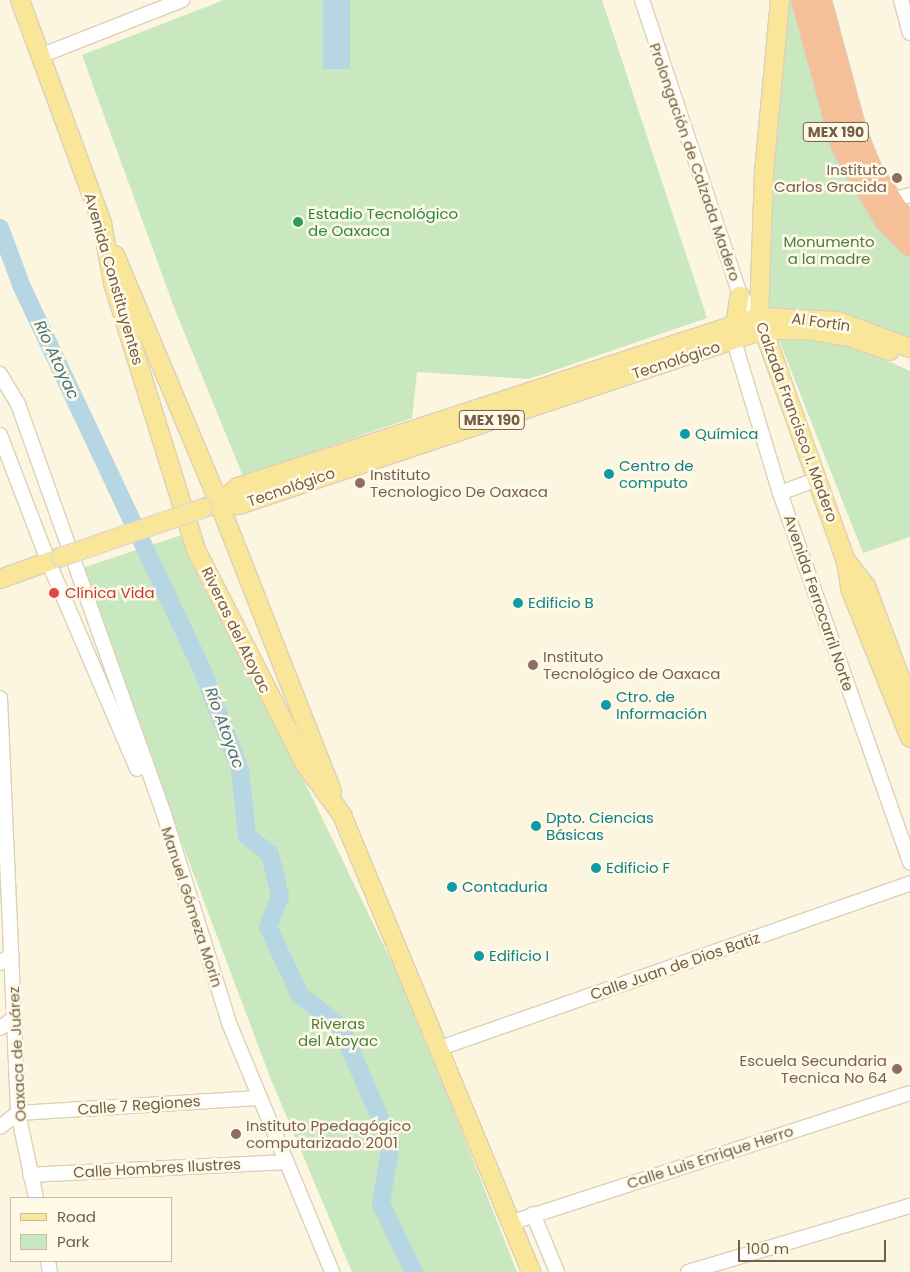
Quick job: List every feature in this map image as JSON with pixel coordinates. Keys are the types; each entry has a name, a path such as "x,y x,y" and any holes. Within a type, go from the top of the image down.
{"highway":[{"name":"MEX 190","path":"802,0 842,147 874,204 910,245"},
{"name":"MEX 190","path":"820,0 856,133 889,200 910,227"}],"main road":[{"name":"Avenida Constituyentes","path":"20,0 102,223 113,283 182,503"},
{"name":"Calzada Francisco I. Madero","path":"780,0 767,120 761,324 846,561 851,591 910,738"},
{"path":"102,223 211,505 342,815"},
{"path":"734,333 740,295"},
{"name":"Al Fortín","path":"761,324 838,321 910,348"},
{"name":"Tecnológico","path":"211,505 240,505 376,450 761,324"},
{"name":"Al Fortín","path":"761,324 849,337 910,357"},
{"name":"Riveras del Atoyac","path":"182,503 196,550 241,646 305,764 342,815 440,1048 531,1272"},
{"name":"MEX 190","path":"54,559 211,505"},
{"path":"0,579 54,559"},
{"name":"Calzada Francisco I. Madero","path":"846,561 866,586 910,704"}],"street":[{"path":"40,56 155,5 182,0"},
{"name":"Prolongación de Calzada Madero","path":"642,0 740,295 761,324"},
{"path":"901,0 910,33"},
{"path":"889,200 910,195"},
{"name":"Avenida Ferrocarril Norte","path":"734,333 780,493 910,862"},
{"name":"Manuel Gómeza Morin","path":"0,374 18,404 64,539 164,814 168,837 229,1023 332,1272"},
{"path":"0,435 5,461 54,559 168,837"},
{"path":"780,493 818,479"},
{"name":"Oaxaca de Juárez","path":"0,698 5,897 12,955 18,1113 36,1197"},
{"name":"Calle Juan de Dios Batiz","path":"440,1048 910,883"},
{"path":"0,963 12,955"},
{"path":"0,1028 14,1018"},
{"name":"Calle Luis Enrique Herro","path":"510,1222 910,1093"},
{"name":"Calle 7 Regiones","path":"18,1113 259,1098"},
{"path":"0,1127 18,1113"},
{"name":"Calle Hombres Ilustres","path":"30,1175 285,1162"},
{"path":"688,1272 910,1206"},
{"path":"533,1214 557,1272"}],"green space":[{"path":"224,0 602,0 707,318 529,379 417,372 412,418 243,476 175,310 82,55"},
{"name":"Monumento a la madre","path":"787,0 796,0 910,249 910,345 825,311 769,308 769,182"},
{"path":"777,335 849,343 910,371 910,537 863,553"},
{"name":"Riveras del Atoyac","path":"185,534 410,1000 517,1272 352,1272 270,1077 79,569"}],"water":[{"path":"323,0 350,0 350,69 323,69"}],"waterway":[{"name":"Río Atoyac","path":"0,228 22,287 203,672 240,770 247,836 270,854 280,896 268,927 300,995 340,1026 391,1143 381,1204 414,1272"}],"place":[{"name":"Instituto Carlos Gracida","path":"897,178"},
{"name":"Estadio Tecnológico de Oaxaca","path":"298,222"},
{"name":"Química","path":"685,434"},
{"name":"Centro de computo","path":"609,474"},
{"name":"Instituto Tecnologico De Oaxaca","path":"360,483"},
{"name":"Clínica Vida","path":"54,593"},
{"name":"Edificio B","path":"518,603"},
{"name":"Instituto Tecnológico de Oaxaca","path":"533,665"},
{"name":"Ctro. de Información","path":"606,705"},
{"name":"Dpto. Ciencias Básicas","path":"536,826"},
{"name":"Edificio F","path":"596,868"},
{"name":"Contaduria","path":"452,887"},
{"name":"Edificio I","path":"479,956"},
{"name":"Escuela Secundaria Tecnica No 64","path":"897,1069"},
{"name":"Instituto Ppedagógico computarizado 2001","path":"236,1134"}]}
